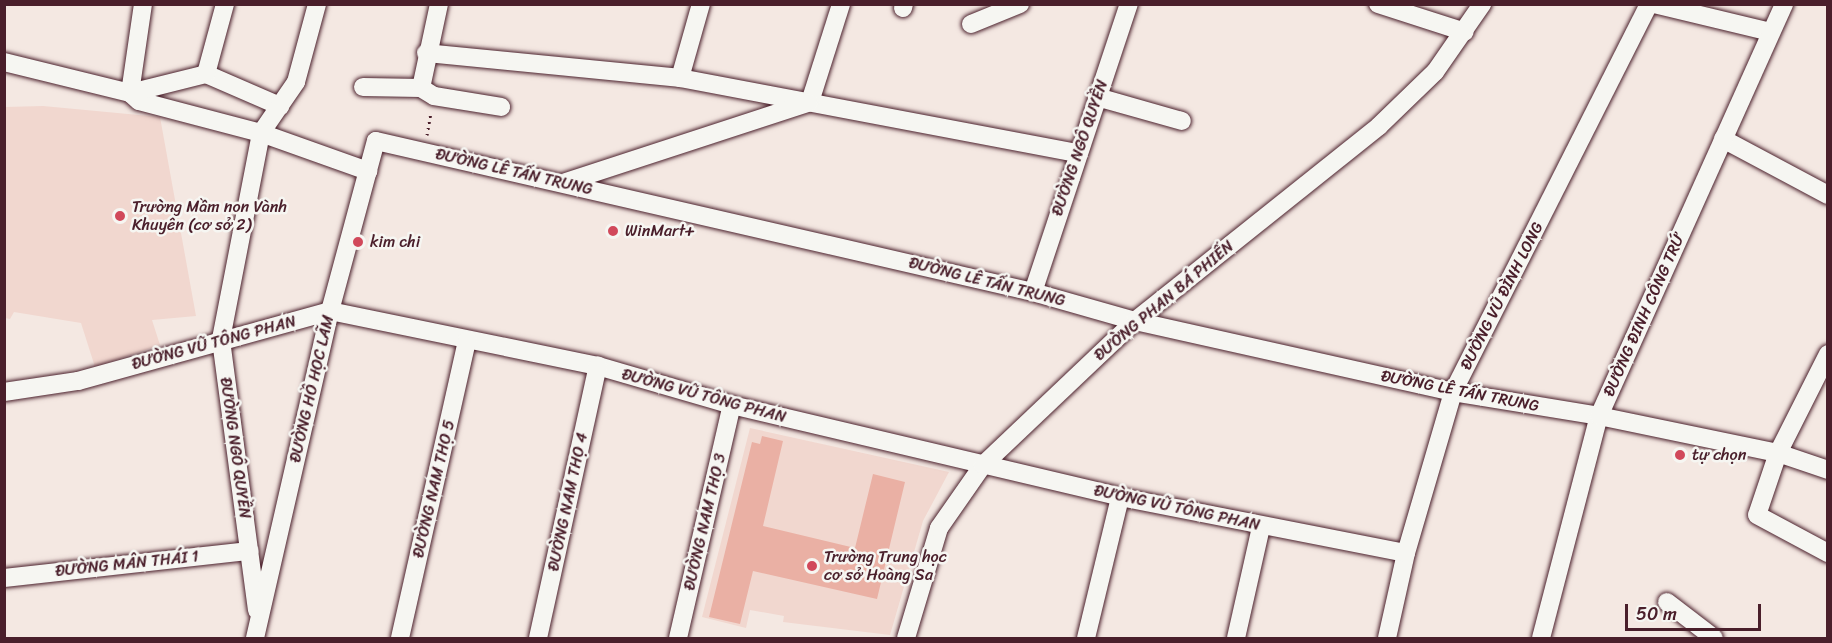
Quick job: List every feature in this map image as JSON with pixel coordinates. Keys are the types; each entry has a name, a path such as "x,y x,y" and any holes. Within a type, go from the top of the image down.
{"street":[{"path":"130,93 143,4"},
{"path":"207,74 225,4"},
{"name":"ĐƯỜNG NGÔ QUYỀN","path":"257,630 250,551 220,339 261,134 296,82 317,4"},
{"path":"427,92 426,53 439,4"},
{"path":"680,78 701,4"},
{"path":"810,102 841,4"},
{"path":"971,24 1020,4"},
{"name":"ĐƯỜNG NGÔ QUYỀN","path":"1033,291 1076,153 1129,4"},
{"path":"1378,4 1465,32"},
{"name":"ĐƯỜNG PHAN BÁ PHIẾN","path":"906,639 939,528 983,465 1135,321 1379,126 1435,72 1465,32 1482,4"},
{"name":"ĐƯỜNG VŨ ĐÌNH LONG","path":"1387,639 1406,553 1454,392 1649,4"},
{"path":"1654,4 1772,32"},
{"name":"ĐƯỜNG ĐINH CÔNG TRỨ","path":"1541,639 1599,416 1784,4"},
{"path":"426,53 680,78 1076,153"},
{"path":"4,62 130,93 144,103 261,134 368,171"},
{"path":"130,93 207,74 280,106"},
{"path":"363,87 427,92 501,107"},
{"path":"1097,97 1182,122"},
{"path":"565,183 810,102"},
{"path":"1723,139 1827,195"},
{"name":"ĐƯỜNG LÊ TẤN TRUNG","path":"376,141 1033,291 1135,321 1454,392 1599,416 1778,453 1827,470"},
{"name":"ĐƯỜNG HỒ HỌC LÃM","path":"257,630 330,311 376,141"},
{"name":"ĐƯỜNG VŨ TÔNG PHAN","path":"4,392 78,381 220,339 330,311 598,366 732,405 1120,497 1406,553"},
{"name":"ĐƯỜNG NAM THỌ 5","path":"400,639 467,340"},
{"path":"1827,354 1778,453 1757,515 1827,553"},
{"name":"ĐƯỜNG NAM THỌ 4","path":"538,639 598,366"},
{"name":"ĐƯỜNG NAM THỌ 3","path":"678,639 732,405"},
{"path":"1086,639 1120,497"},
{"path":"1236,639 1261,526"},
{"name":"ĐƯỜNG MÂN THÁI 1","path":"4,578 250,551"},
{"path":"1667,602 1714,639"}],"path":[{"path":"424,152 427,92"}],"shaded area":[{"name":"Trường Mầm non Vành Khuyên (cơ sở 2)","path":"43,106 160,117 196,316 152,320 160,345 95,367 81,323 14,312 10,319 5,318 5,107"},
{"name":"Trường Trung học cơ sở Hoàng Sa","path":"750,428 949,472 923,521 890,635 783,622 784,616 750,610 746,628 702,617"}],"building":[{"path":"762,436 783,441 763,526 855,548 873,474 905,482 877,599 753,571 740,624 709,617 752,442 760,444"}],"place":[{"name":"Trường Mầm non Vành Khuyên (cơ sở 2)","path":"120,216"},
{"name":"WinMart+","path":"613,231"},
{"name":"kim chi","path":"358,242"},
{"name":"tự chọn","path":"1680,455"},
{"name":"Trường Trung học cơ sở Hoàng Sa","path":"812,566"}]}
